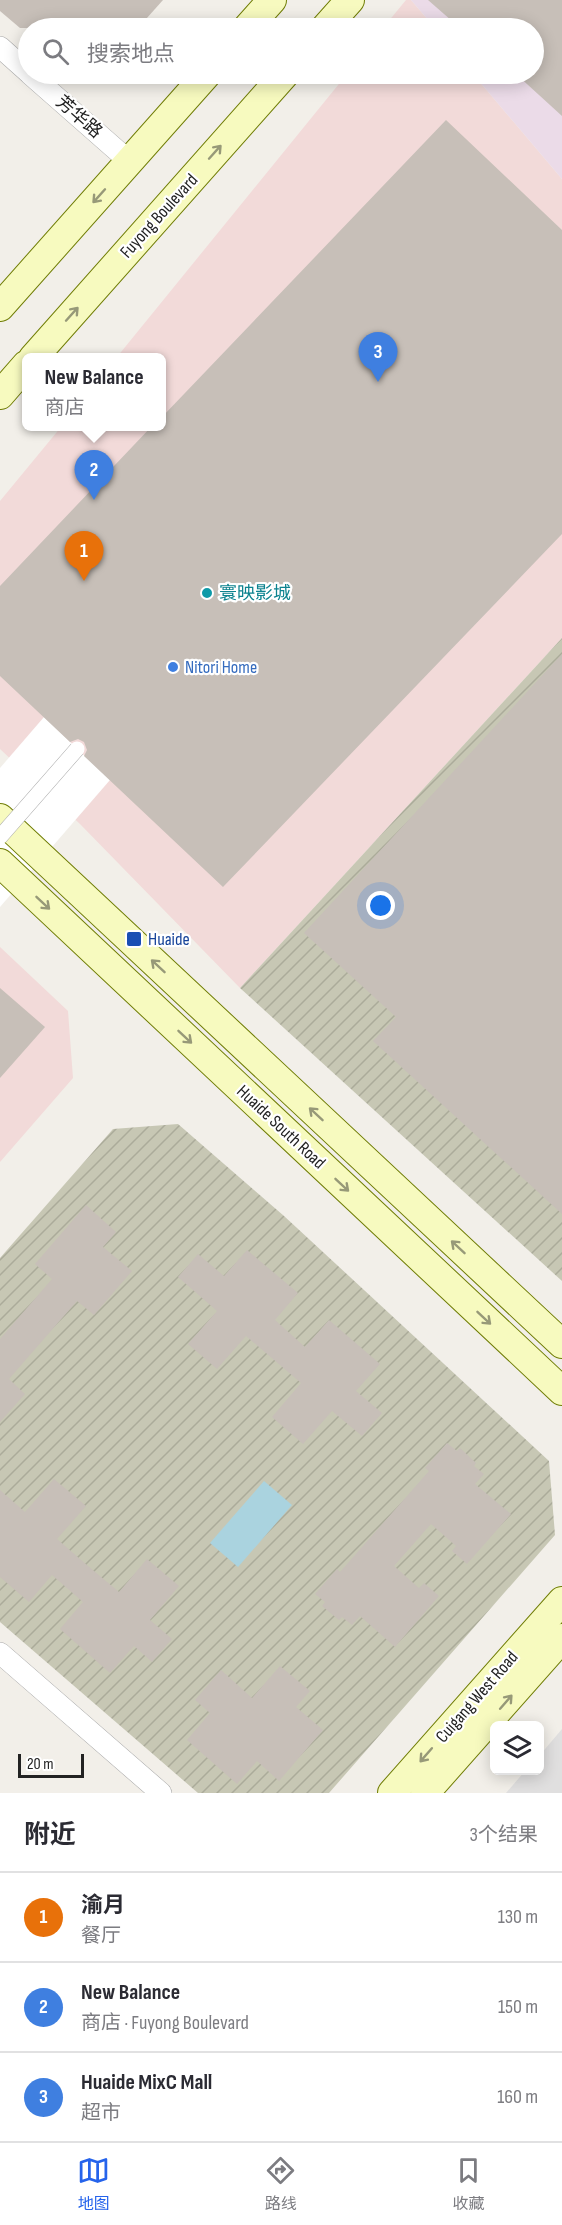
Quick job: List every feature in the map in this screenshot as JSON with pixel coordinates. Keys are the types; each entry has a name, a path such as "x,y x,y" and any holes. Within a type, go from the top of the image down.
{"main road":[{"path":"256,18 272,0"},
{"path":"334,18 350,0"},
{"path":"0,308 198,84"},
{"name":"Fuyong Boulevard","path":"37,353 276,84"},
{"path":"0,395 22,371"},
{"name":"Huaide South Road","path":"0,818 562,1344"},
{"name":"Huaide South Road","path":"0,863 562,1391"},
{"name":"Cuigang West Road","path":"392,1793 562,1601"},
{"name":"Cuigang West Road","path":"425,1793 562,1638"}],"street":[{"name":"芳华路","path":"0,47 18,63"},
{"name":"芳华路","path":"42,84 129,161"},
{"path":"0,837 77,749"},
{"path":"0,1653 161,1793"}],"shaded area":[{"path":"406,0 411,0 426,18 391,18"},
{"path":"411,0 562,0 562,179 481,84 544,84 544,18 426,18"},
{"path":"339,84 481,84 562,179 562,638 240,988 80,824 0,749 0,501 58,431 166,431 166,353 120,353"},
{"path":"562,638 562,1281 240,988"},
{"path":"0,947 68,1011 73,1078 0,1162"},
{"path":"178,1124 284,1216 549,1461 555,1535 329,1793 198,1793 0,1622 0,1258 113,1129"},
{"path":"562,1729 562,1793 506,1793 522,1775 544,1775 544,1750"}],"water":[{"path":"264,1481 292,1505 238,1567 210,1543"}],"pier":[{"path":"44,717 110,780 0,907 0,768"}],"building":[{"path":"0,0 163,0 147,18 18,18 18,26 0,11"},
{"path":"428,0 562,0 562,116 527,84 544,84 544,18 449,18"},
{"path":"446,120 562,230 562,534 223,887 84,756 87,750 84,742 78,739 70,742 0,676 0,586 147,431 166,431 166,413"},
{"path":"562,654 562,1214 373,1041 396,1017 304,933"},
{"path":"0,988 45,1027 0,1078"},
{"path":"86,1205 116,1232 103,1247 132,1271 94,1315 77,1301 9,1379 25,1394 0,1422 0,1339 52,1279 35,1264"},
{"path":"247,1250 298,1293 275,1320 305,1347 329,1320 380,1364 356,1391 382,1413 362,1436 332,1411 303,1444 272,1417 301,1383 246,1336 217,1369 188,1344 217,1311 178,1277 198,1254 224,1276"},
{"path":"447,1443 457,1451 460,1448 476,1463 474,1466 484,1474 475,1484 511,1514 467,1564 452,1551 456,1546 431,1524 394,1566 419,1588 424,1583 439,1596 395,1647 360,1616 352,1625 342,1617 339,1620 322,1606 325,1602 315,1594 337,1569 340,1572 429,1471 425,1468"},
{"path":"54,1479 86,1506 57,1539 88,1566 119,1592 147,1559 179,1586 150,1620 172,1639 152,1662 134,1646 110,1673 60,1629 83,1602 52,1575 29,1602 0,1577 0,1490 25,1512"},
{"path":"280,1666 310,1691 296,1707 323,1730 279,1781 257,1761 237,1784 187,1740 210,1713 195,1700 221,1670 252,1698"}],"place":[{"name":"Huaide MixC Mall","path":"378,382"},
{"name":"New Balance","path":"94,500"},
{"name":"渝月","path":"84,581"},
{"name":"寰映影城","path":"207,593"},
{"name":"Nitori Home","path":"173,667"},
{"name":"Huaide","path":"134,939"}]}
